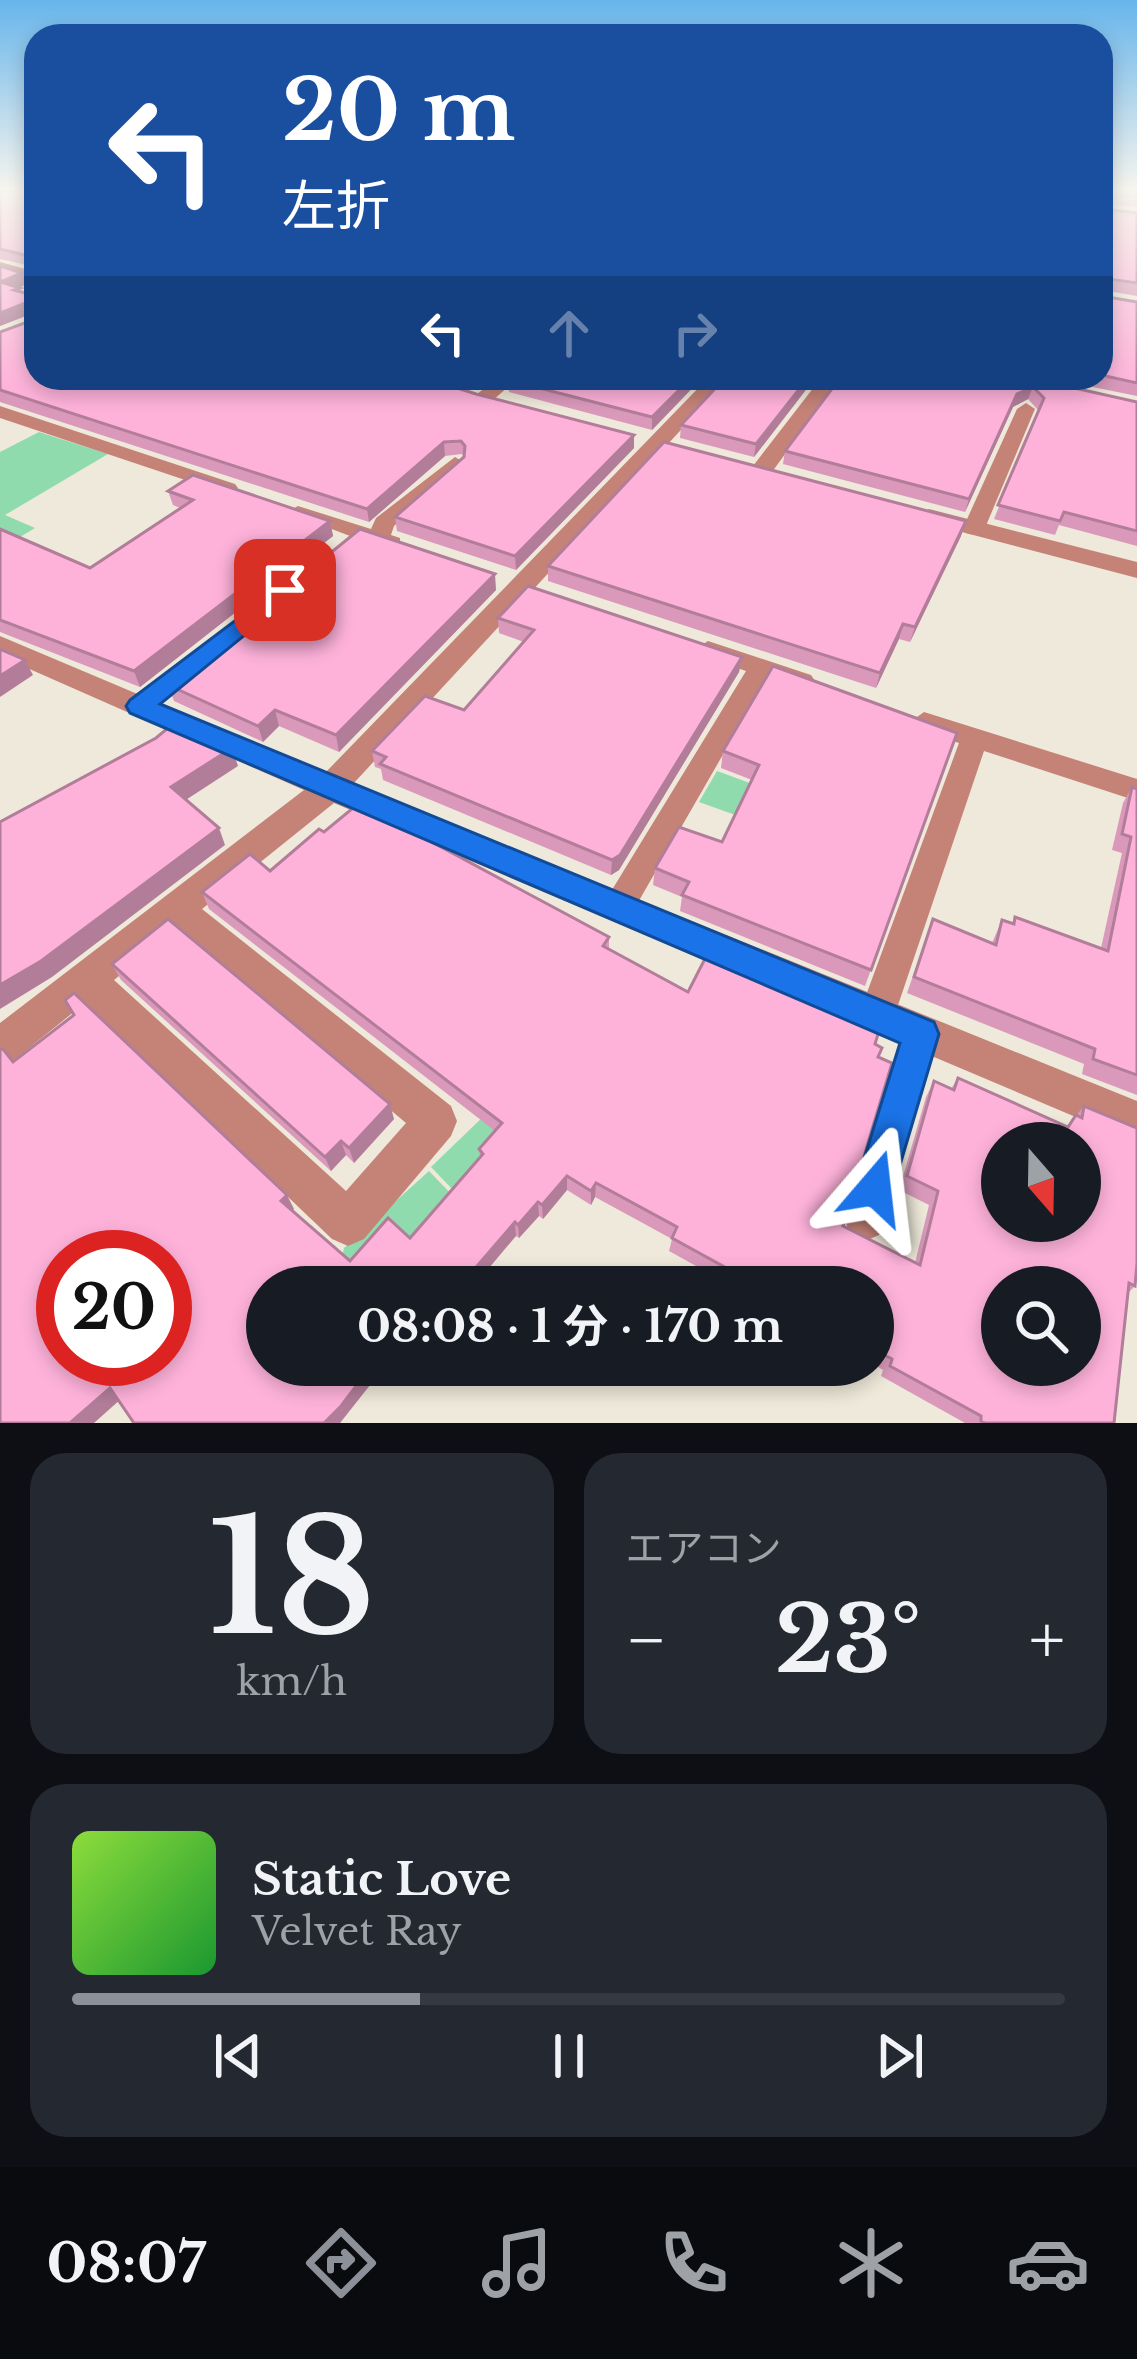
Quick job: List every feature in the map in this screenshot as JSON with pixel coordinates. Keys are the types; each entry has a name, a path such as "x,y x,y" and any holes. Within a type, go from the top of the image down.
{"street":[{"path":"0,1047 330,788 708,390"},
{"path":"761,471 822,390"},
{"path":"910,511 1137,570"},
{"path":"0,645 330,788 1137,1122"},
{"path":"87,980 348,1223 436,1121 178,911"}],"lane":[{"path":"486,398 495,390"},
{"path":"974,528 1026,409"},
{"path":"0,412 420,553"},
{"path":"140,706 369,536 455,463"},
{"path":"673,638 825,688"},
{"path":"618,908 761,667"},
{"path":"910,717 1137,790"},
{"path":"876,1017 974,739"},
{"path":"866,1221 921,1034"}],"green space":[{"path":"39,432 108,454 5,515 35,528 20,537 35,545 0,565 0,452"},
{"path":"717,771 758,786 741,817 699,802"},
{"path":"487,1113 506,1133 476,1163 457,1194 431,1167"},
{"path":"429,1171 454,1197 413,1246 367,1266 346,1266 341,1261 344,1248"}],"building":[{"path":"1113,255 1137,255 1137,283 1113,280"},
{"path":"0,266 22,273 0,282"},
{"path":"0,282 20,288 14,290 24,293 24,304 0,313"},
{"path":"1113,298 1137,302 1137,383 1113,378"},
{"path":"24,323 24,390 464,390 634,435 515,556 395,517 464,457 461,441 444,442 367,509 0,390 0,332"},
{"path":"547,390 679,390 652,417"},
{"path":"714,390 799,390 756,444 681,425"},
{"path":"831,390 1026,390 1017,394 969,499 785,451"},
{"path":"1036,390 1084,390 1137,402 1137,531 1064,512 1060,521 998,505 1044,398"},
{"path":"664,442 966,521 915,627 903,624 880,673 548,566"},
{"path":"193,475 330,521 134,671 0,620 0,529 90,568 193,500 168,491"},
{"path":"360,529 495,574 336,735 275,710 258,726 168,685"},
{"path":"528,586 742,657 620,855 612,860 380,764 386,757 372,751 425,696 464,710 534,630 498,618"},
{"path":"0,649 25,660 0,676"},
{"path":"773,666 957,733 871,970 682,895 689,882 655,868 679,827 722,842 759,765 723,751"},
{"path":"174,723 232,748 171,787 219,828 41,961 0,985 0,822 156,738"},
{"path":"1132,787 1137,789 1137,1075 1093,1059 1095,1049 914,977 933,919 996,945 1002,920 1014,924 1015,917 1108,951 1131,837 1122,834"},
{"path":"359,803 609,937 603,946 688,992 710,949 882,1021 875,1044 882,1048 878,1057 892,1063 843,1226 920,1265 938,1191 907,1176 934,1081 954,1090 958,1078 1057,1122 981,1122 981,1242 1101,1242 1101,1122 1071,1122 1076,1115 1082,1118 1084,1106 1137,1128 1137,1263 1135,1286 1129,1283 1114,1423 985,1423 981,1416 894,1368 894,1266 723,1266 672,1238 677,1227 596,1183 591,1191 567,1176 542,1205 538,1202 518,1225 515,1222 477,1266 246,1266 246,1386 356,1386 324,1423 134,1423 110,1388 70,1423 0,1423 0,1049 13,1062 74,1015 65,1000 74,993 287,1195 281,1201 350,1261 388,1218 410,1238 483,1154 479,1149 502,1123 202,892 250,854 270,871 319,829 324,832"},
{"path":"168,919 390,1104 349,1148 341,1141 325,1157 112,964"}],"route":[{"path":"285,590 140,706 921,1034 875,1188"}]}
